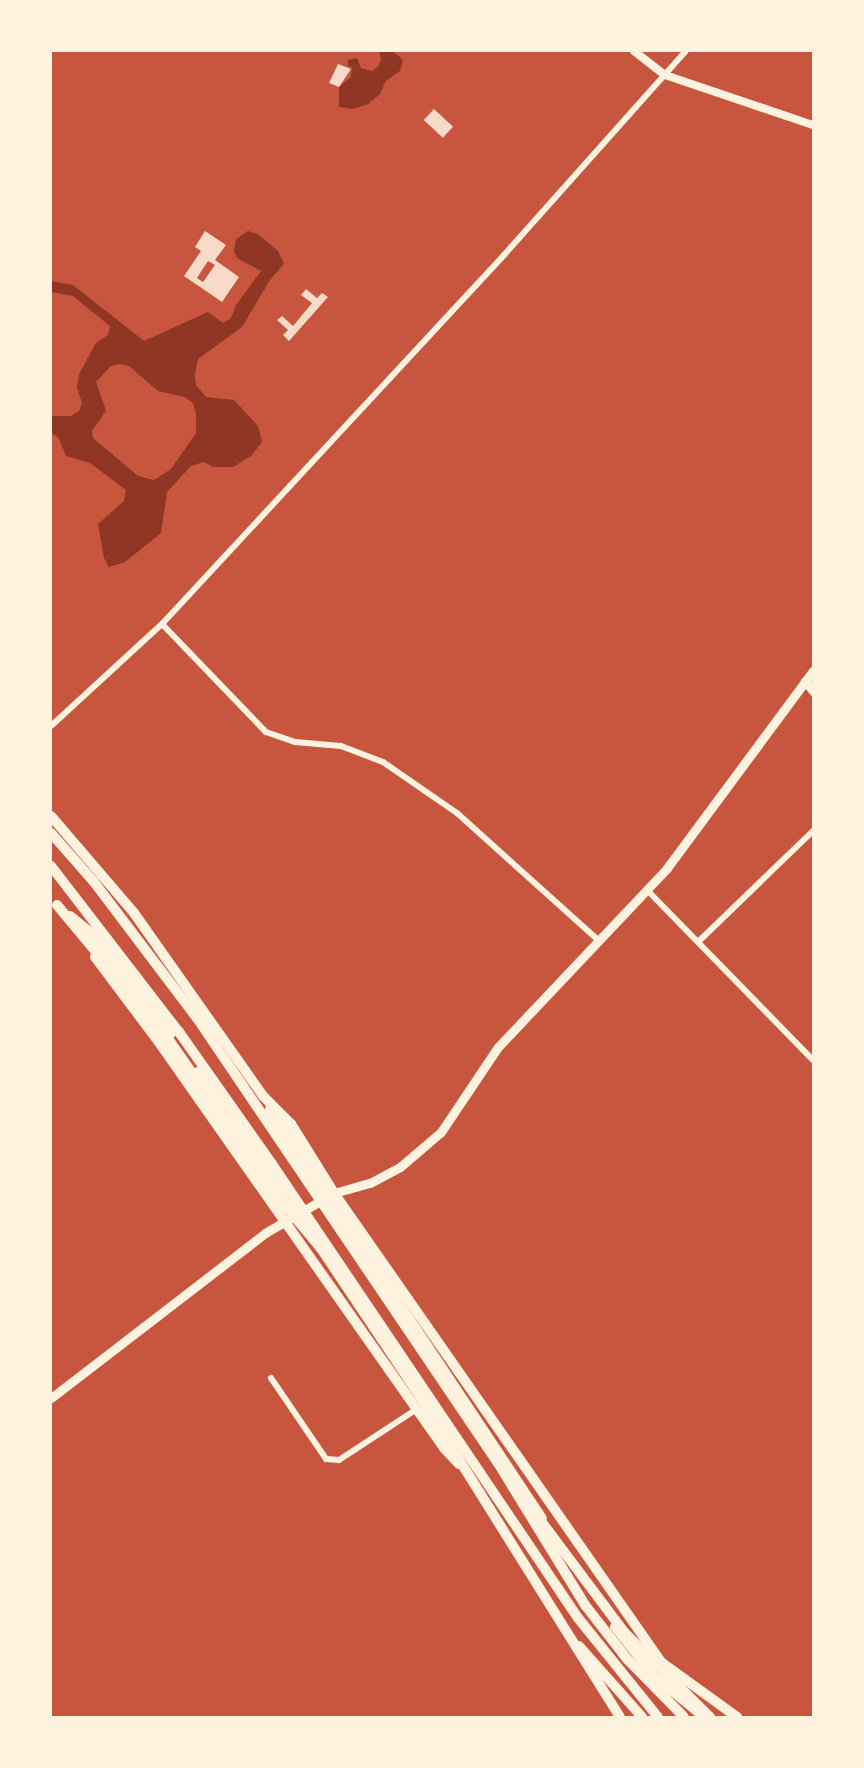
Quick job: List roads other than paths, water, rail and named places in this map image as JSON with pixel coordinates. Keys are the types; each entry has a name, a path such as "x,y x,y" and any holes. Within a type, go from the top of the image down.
{"main road":[{"path":"51,1398 285,1220 330,1195 370,1184 400,1167 441,1132 498,1047 647,890 688,842 813,671"},
{"path":"805,681 813,691"},
{"path":"51,816 134,913 263,1096 620,1636 654,1676 704,1717"},
{"path":"51,833 102,891 197,1018 498,1463 585,1605 627,1659 684,1717"},
{"path":"51,866 179,1032 578,1618 658,1717"},
{"path":"54,902 167,1037 283,1203 345,1275"},
{"path":"54,902 97,938 144,997 298,1213 474,1481 553,1615 642,1717"},
{"path":"54,902 285,1220 444,1448 474,1481"},
{"path":"330,1195 661,1662 677,1696"},
{"path":"379,1326 462,1468 620,1717"},
{"path":"498,1463 624,1632 710,1717"},
{"path":"575,1542 576,1569"},
{"path":"661,1662 737,1717"}],"street":[{"path":"634,51 665,75 813,125"},
{"path":"51,726 162,624 504,256 686,51"},
{"path":"162,624 266,732 295,742 349,748 383,762 457,813 599,941"},
{"path":"698,942 813,831"},
{"path":"647,890 813,1060"},
{"path":"271,1378 326,1459 339,1460 417,1409"}]}
